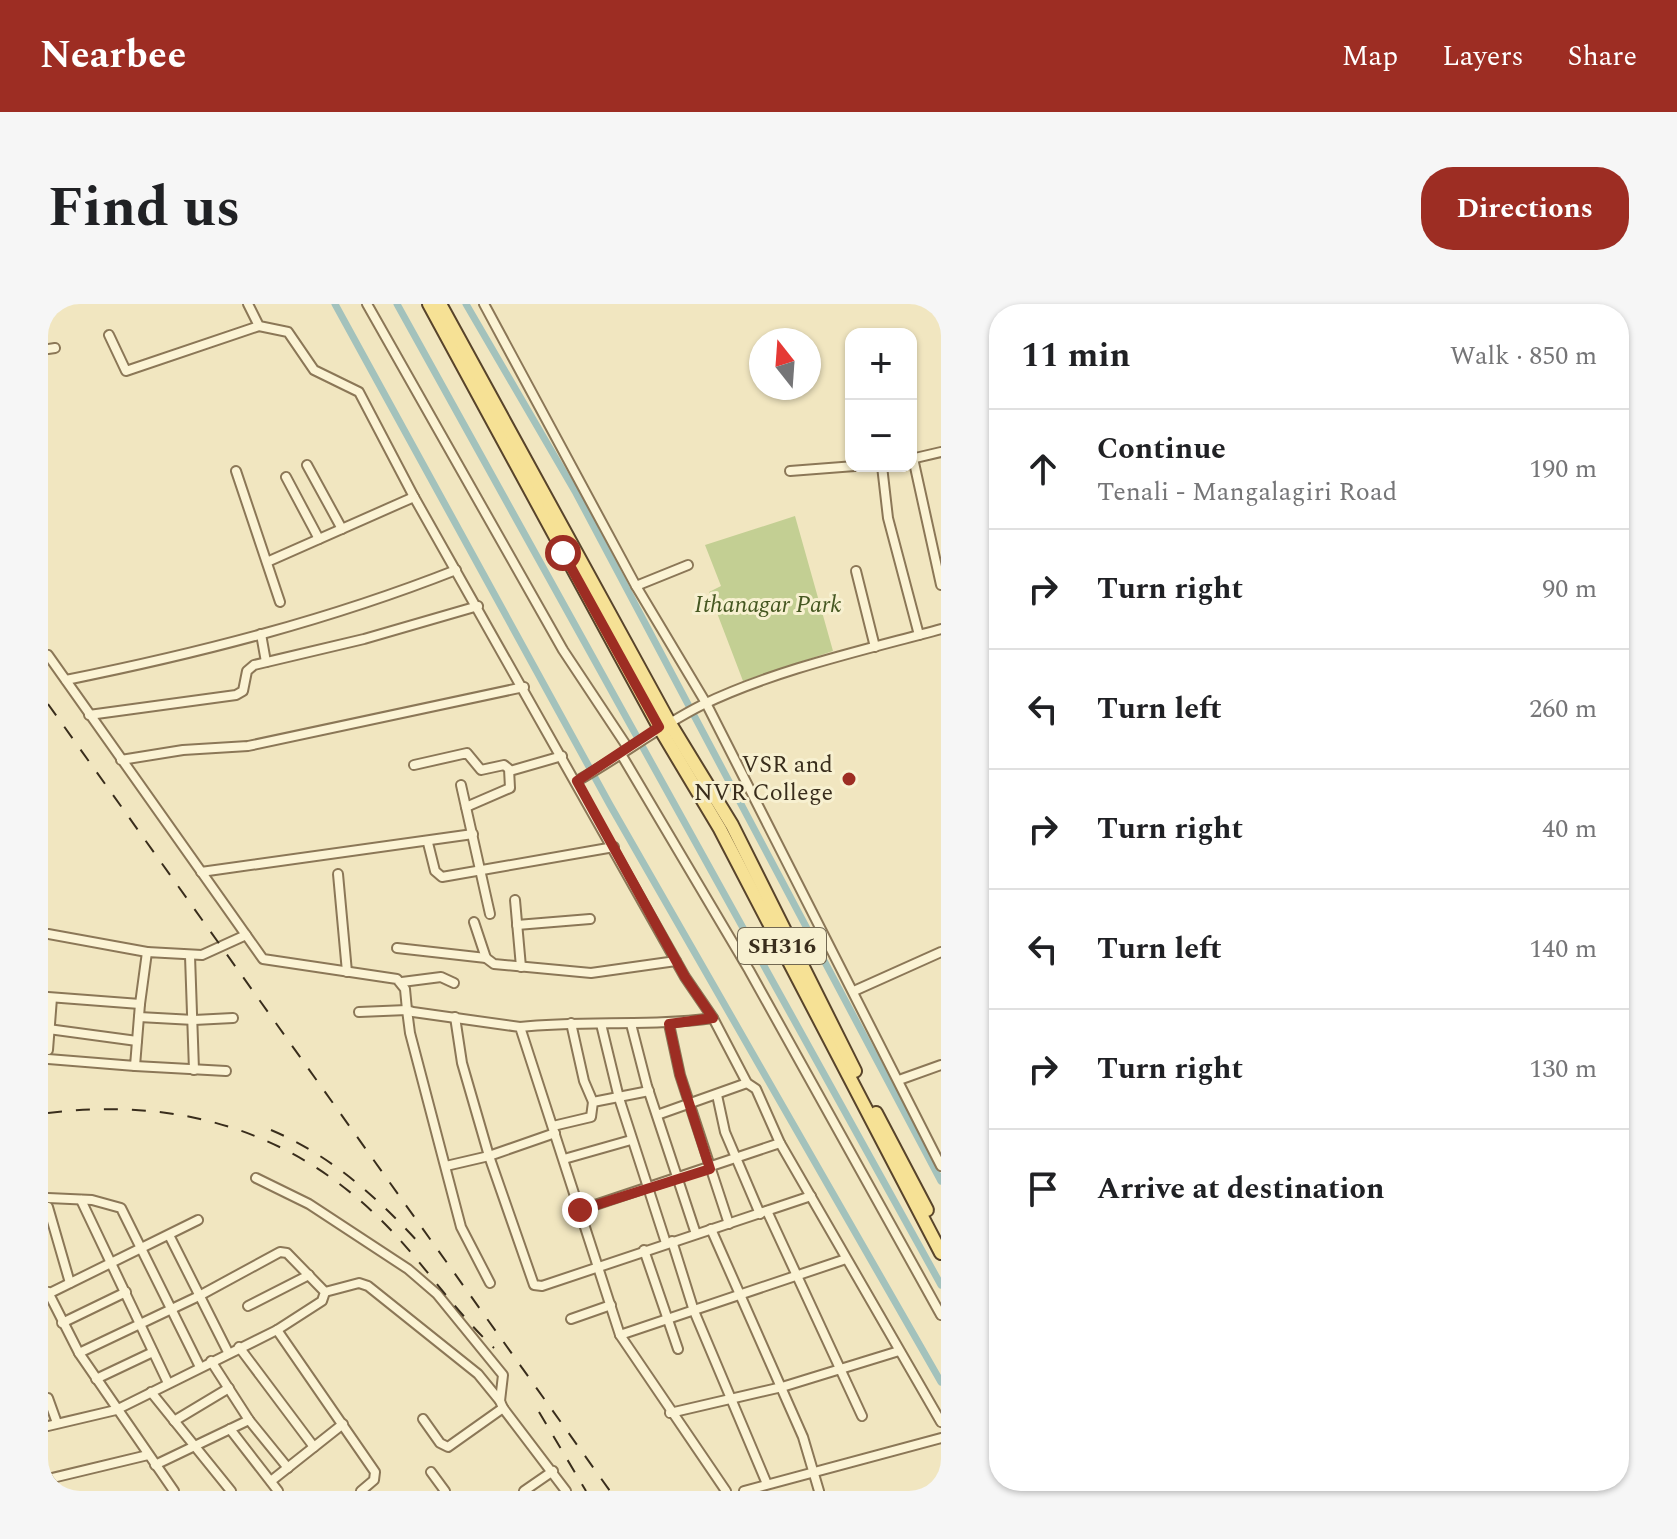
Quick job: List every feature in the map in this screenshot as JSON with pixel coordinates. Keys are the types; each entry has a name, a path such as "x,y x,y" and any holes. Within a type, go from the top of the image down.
{"main road":[{"name":"SH316","path":"429,304 664,725 732,825 941,1237"},
{"name":"SH316","path":"440,304 720,829 941,1253"}],"street":[{"path":"248,304 259,326"},
{"path":"367,304 563,650 628,748 941,1315"},
{"path":"484,304 703,705 854,991 941,1166"},
{"path":"109,335 126,371 259,326 288,332 314,370 359,392 414,497 676,961 713,1018 747,1083 756,1089 780,1143 941,1422"},
{"path":"917,457 941,452"},
{"path":"307,465 342,529"},
{"path":"790,471 845,467"},
{"path":"236,471 280,602"},
{"path":"883,472 888,518 919,635"},
{"path":"915,472 941,585"},
{"path":"286,477 319,539"},
{"path":"267,562 414,497"},
{"path":"636,586 688,565"},
{"path":"66,680 198,653 363,605 456,570"},
{"path":"856,571 875,647"},
{"path":"89,715 236,695 243,691 249,668 478,606"},
{"path":"577,781 664,725 703,705 875,647 941,629"},
{"path":"261,634 266,662"},
{"path":"48,655 263,959 402,982 441,977 454,983"},
{"path":"121,760 176,750 248,746 524,687"},
{"path":"414,765 467,753 481,770 504,765 510,771 510,788 466,807"},
{"path":"510,771 562,756"},
{"path":"461,785 490,914"},
{"path":"201,872 428,843 473,834"},
{"path":"428,843 439,876 614,847"},
{"path":"338,874 347,972"},
{"path":"515,900 521,967"},
{"path":"517,925 590,919"},
{"path":"474,922 486,958"},
{"path":"48,934 147,952 190,956 202,955 246,935"},
{"path":"397,948 486,958 494,964 591,973 676,961"},
{"path":"135,1066 147,952"},
{"path":"854,991 941,952"},
{"path":"190,956 194,1070"},
{"path":"402,982 410,1033 464,1236 490,1283"},
{"path":"48,1050 50,998 140,1004"},
{"path":"359,1012 407,1010 520,1027 571,1023 669,1024 713,1018"},
{"path":"139,1017 194,1020 233,1018"},
{"path":"455,1017 462,1063 489,1156 534,1285 542,1286 811,1196"},
{"path":"446,1166 489,1156 591,1117 593,1102 584,1081 571,1023"},
{"path":"601,1024 619,1098 648,1190 694,1311 767,1484"},
{"path":"631,1024 649,1091 696,1234"},
{"path":"669,1024 689,1105 729,1224"},
{"path":"520,1027 620,1335 670,1413 726,1491"},
{"path":"48,1029 137,1041"},
{"path":"48,1059 226,1071"},
{"path":"899,1080 941,1065"},
{"path":"657,1115 747,1083"},
{"path":"593,1102 649,1091"},
{"path":"717,1095 725,1132 737,1160 862,1416"},
{"path":"564,1159 631,1140"},
{"path":"580,1210 648,1190 780,1143"},
{"path":"256,1178 309,1204 408,1269 437,1294 503,1375 502,1404 448,1447 440,1443 423,1419"},
{"path":"48,1198 81,1200 121,1208 200,1367"},
{"path":"81,1200 168,1383"},
{"path":"48,1207 70,1283"},
{"path":"174,1491 116,1410 62,1323 52,1313 48,1293 198,1220"},
{"path":"711,1229 803,1437 819,1491"},
{"path":"169,1235 228,1352"},
{"path":"644,1250 678,1349"},
{"path":"79,1353 199,1296 280,1252 287,1253 325,1292"},
{"path":"620,1335 742,1297 846,1259"},
{"path":"248,1306 309,1275"},
{"path":"325,1292 359,1283 368,1286 478,1374 566,1491"},
{"path":"62,1323 126,1292"},
{"path":"48,1398 53,1424 116,1410 277,1330 322,1301 325,1292"},
{"path":"571,1319 611,1305"},
{"path":"277,1330 375,1472 374,1480 361,1491"},
{"path":"239,1347 314,1447"},
{"path":"670,1413 782,1387 899,1351"},
{"path":"96,1379 153,1352"},
{"path":"211,1361 249,1420 288,1468"},
{"path":"174,1421 229,1388"},
{"path":"151,1392 231,1491"},
{"path":"155,1465 249,1420"},
{"path":"271,1481 343,1424"},
{"path":"230,1429 278,1491"},
{"path":"744,1491 941,1438"},
{"path":"53,1491 48,1479 148,1455"},
{"path":"524,1491 553,1471"},
{"path":"431,1472 445,1491"}],"green space":[{"name":"Ithanagar Park","path":"795,516 833,651 743,681 709,592 721,586 705,545"}],"waterway":[{"path":"335,304 610,805 941,1382"},
{"path":"397,304 941,1285"},
{"path":"466,304 576,493 941,1181"}],"railway":[{"path":"48,704 610,1491"},
{"path":"48,1113 96,1109 143,1110 188,1116 231,1127 312,1165 350,1192 386,1225 494,1348"},
{"path":"271,1130 293,1140 351,1178 419,1243"},
{"path":"539,1412 586,1491"}],"place":[{"name":"VSR and NVR College","path":"849,779"}],"route":[{"path":"563,553 659,727 606,765 577,781 685,977 713,1018 669,1024 680,1075 710,1169 580,1210"}]}
